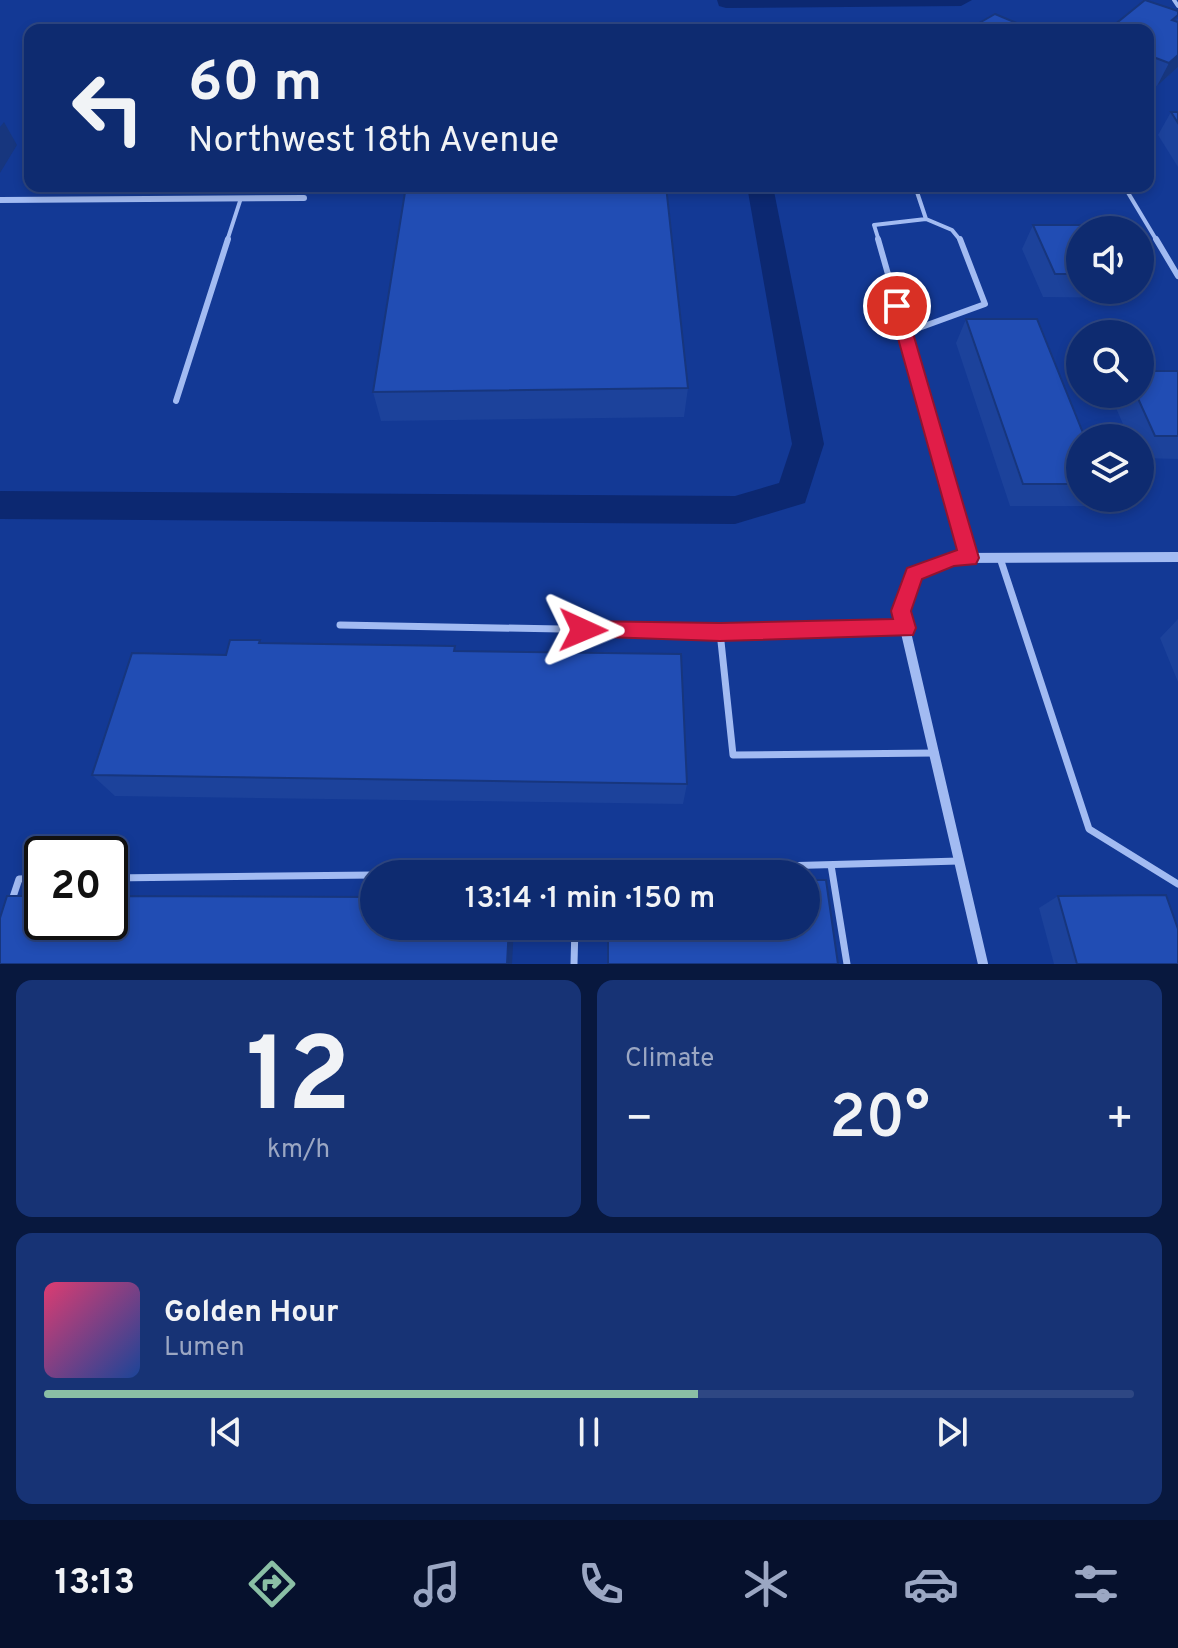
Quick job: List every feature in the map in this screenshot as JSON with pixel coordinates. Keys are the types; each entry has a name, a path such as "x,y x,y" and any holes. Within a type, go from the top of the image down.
{"street":[{"path":"0,200 304,198"},
{"path":"983,964 901,611 914,574 953,558 1178,557"}],"lane":[{"path":"1174,0 1178,6"},
{"path":"917,192 926,219"},
{"path":"1128,192 1178,276"},
{"path":"176,401 241,198"},
{"path":"905,333 985,304 960,235 941,222 926,219 874,225 969,558"},
{"path":"1000,558 1089,829 1178,884"},
{"path":"340,625 720,632 905,628"},
{"path":"720,632 733,755 935,753"},
{"path":"820,865 959,861"},
{"path":"831,865 847,964"},
{"path":"128,878 360,875"},
{"path":"5,920 19,879 24,879"},
{"path":"574,964 575,940"}],"building":[{"path":"1145,0 1178,11 1172,20 1178,22 1178,55 1169,63 1154,57 1154,24 1115,24"},
{"path":"995,14 1019,24 978,24"},
{"path":"405,192 667,192 688,388 373,392"},
{"path":"1033,225 1066,225 1066,274 1055,274"},
{"path":"966,319 1037,319 1066,391 1066,408 1073,408 1079,424 1066,424 1066,484 1023,484"},
{"path":"1154,371 1178,371 1178,436 1155,436 1154,424 1150,424 1142,408 1154,408"},
{"path":"230,640 455,646 454,651 681,654 687,784 92,775 132,653 226,655"},
{"path":"820,880 826,880 838,964 608,964 608,940 820,940"},
{"path":"1166,895 1178,929 1178,964 1077,964 1058,896"},
{"path":"7,896 24,896 24,940 128,940 128,896 360,897 360,940 508,940 507,964 0,964 0,918"}],"waterway":[{"path":"726,2 961,0"},
{"path":"0,505 735,510 793,493 808,444 761,192"}],"route":[{"path":"583,630 720,632 905,628 901,611 914,574 953,558 969,558 897,306"}]}
